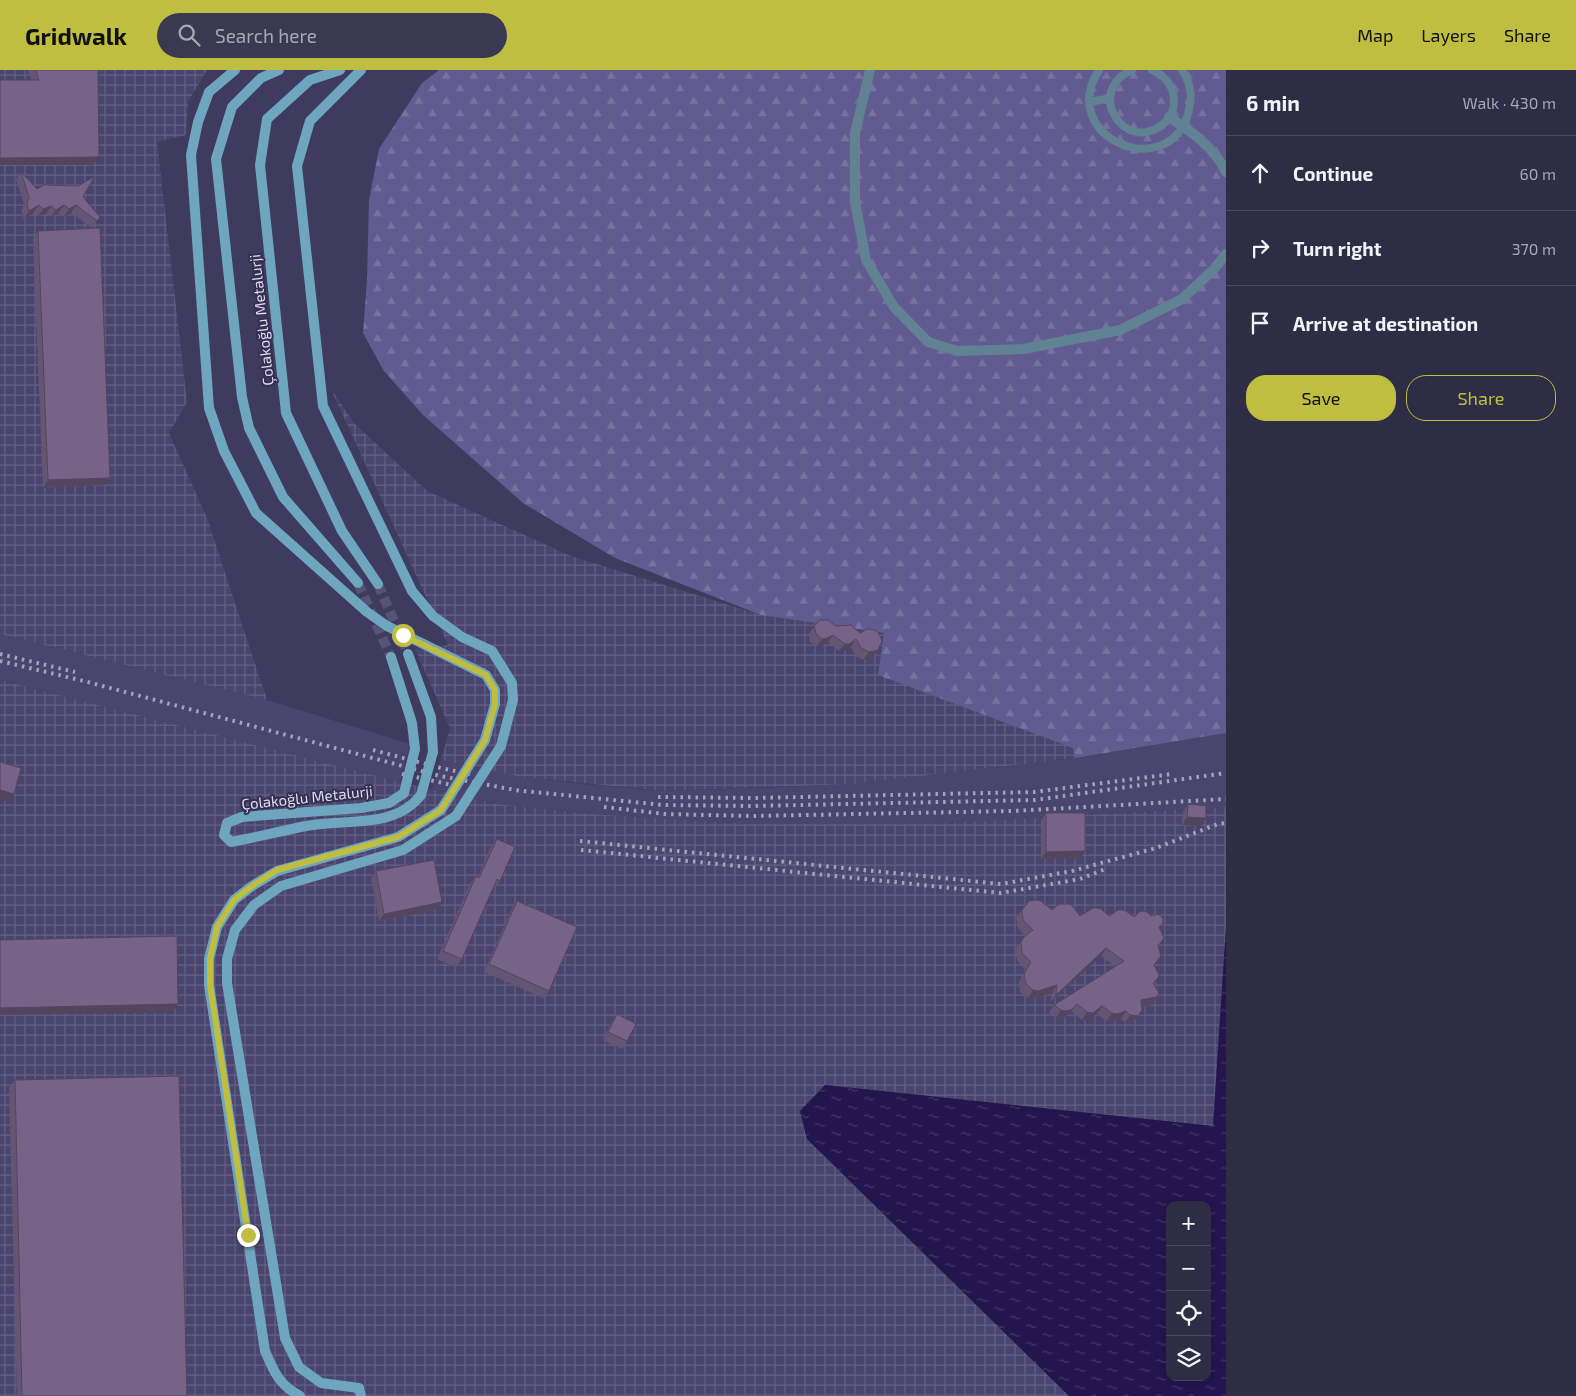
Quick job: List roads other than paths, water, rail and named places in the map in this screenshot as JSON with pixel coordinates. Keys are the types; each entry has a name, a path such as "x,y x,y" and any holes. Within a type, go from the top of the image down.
{"main road":[{"path":"235,70 209,92 198,122 191,155 209,408 224,451 256,514 366,612 387,626 486,675 495,690 495,704 485,740 441,810 398,837 277,870 234,900 217,927 210,959 210,985 265,1351 276,1376 288,1390 300,1396"},
{"name":"Çolakoğlu Metalurji","path":"279,70 261,78 232,108 216,159 242,397 249,428 283,497 358,584"},
{"name":"Çolakoğlu Metalurji","path":"340,70 310,80 267,119 260,165 286,413 342,531 378,584"},
{"path":"360,1396 359,1388 320,1383 299,1367 285,1338 226,983 226,959 235,930 254,905 281,886 404,850 456,816 501,746 513,700 512,683 492,652 462,637 433,616 412,591 324,406 297,166 310,120 361,70"},
{"name":"Çolakoğlu Metalurji","path":"391,657 412,722 415,750 404,793 390,803 361,808 242,818 227,823 224,835 231,842 308,825 389,818 413,805 421,795 433,752 431,717 408,654"}],"street":[{"path":"870,70 855,133 855,202 866,260 894,307 928,342 957,351 1024,348 1120,330 1182,299 1213,270 1226,254"},
{"path":"1169,117 1206,144 1220,159 1226,172"}],"lane":[{"path":"1099,70 1092,84 1090,102 1098,127 1111,140 1127,148 1146,149 1163,144 1177,133 1187,118 1191,100 1188,82 1182,70"},
{"path":"1132,70 1117,80 1113,86 1110,98 1115,117 1124,126 1136,132 1155,130 1165,122 1172,112 1174,99 1171,86 1163,76 1152,70"},
{"path":"1090,102 1110,98"}],"water":[{"path":"1226,927 1226,1396 1069,1396 807,1139 800,1111 825,1085 1213,1126"}],"tunnel":[{"path":"358,583 391,657"},
{"path":"378,584 408,654"}],"railway":[{"path":"0,654 75,672"},
{"path":"0,661 84,681 440,776 515,790 664,805 752,806 1035,800 1226,773"},
{"path":"373,750 475,775"},
{"path":"402,774 461,787"},
{"path":"658,797 753,798 1034,792 1172,774"},
{"path":"604,807 665,814 752,816 1013,811 1226,799"},
{"path":"580,841 1001,884 1072,871 1156,848 1218,824 1226,823"},
{"path":"581,850 1001,893 1080,879 1108,868"}]}
